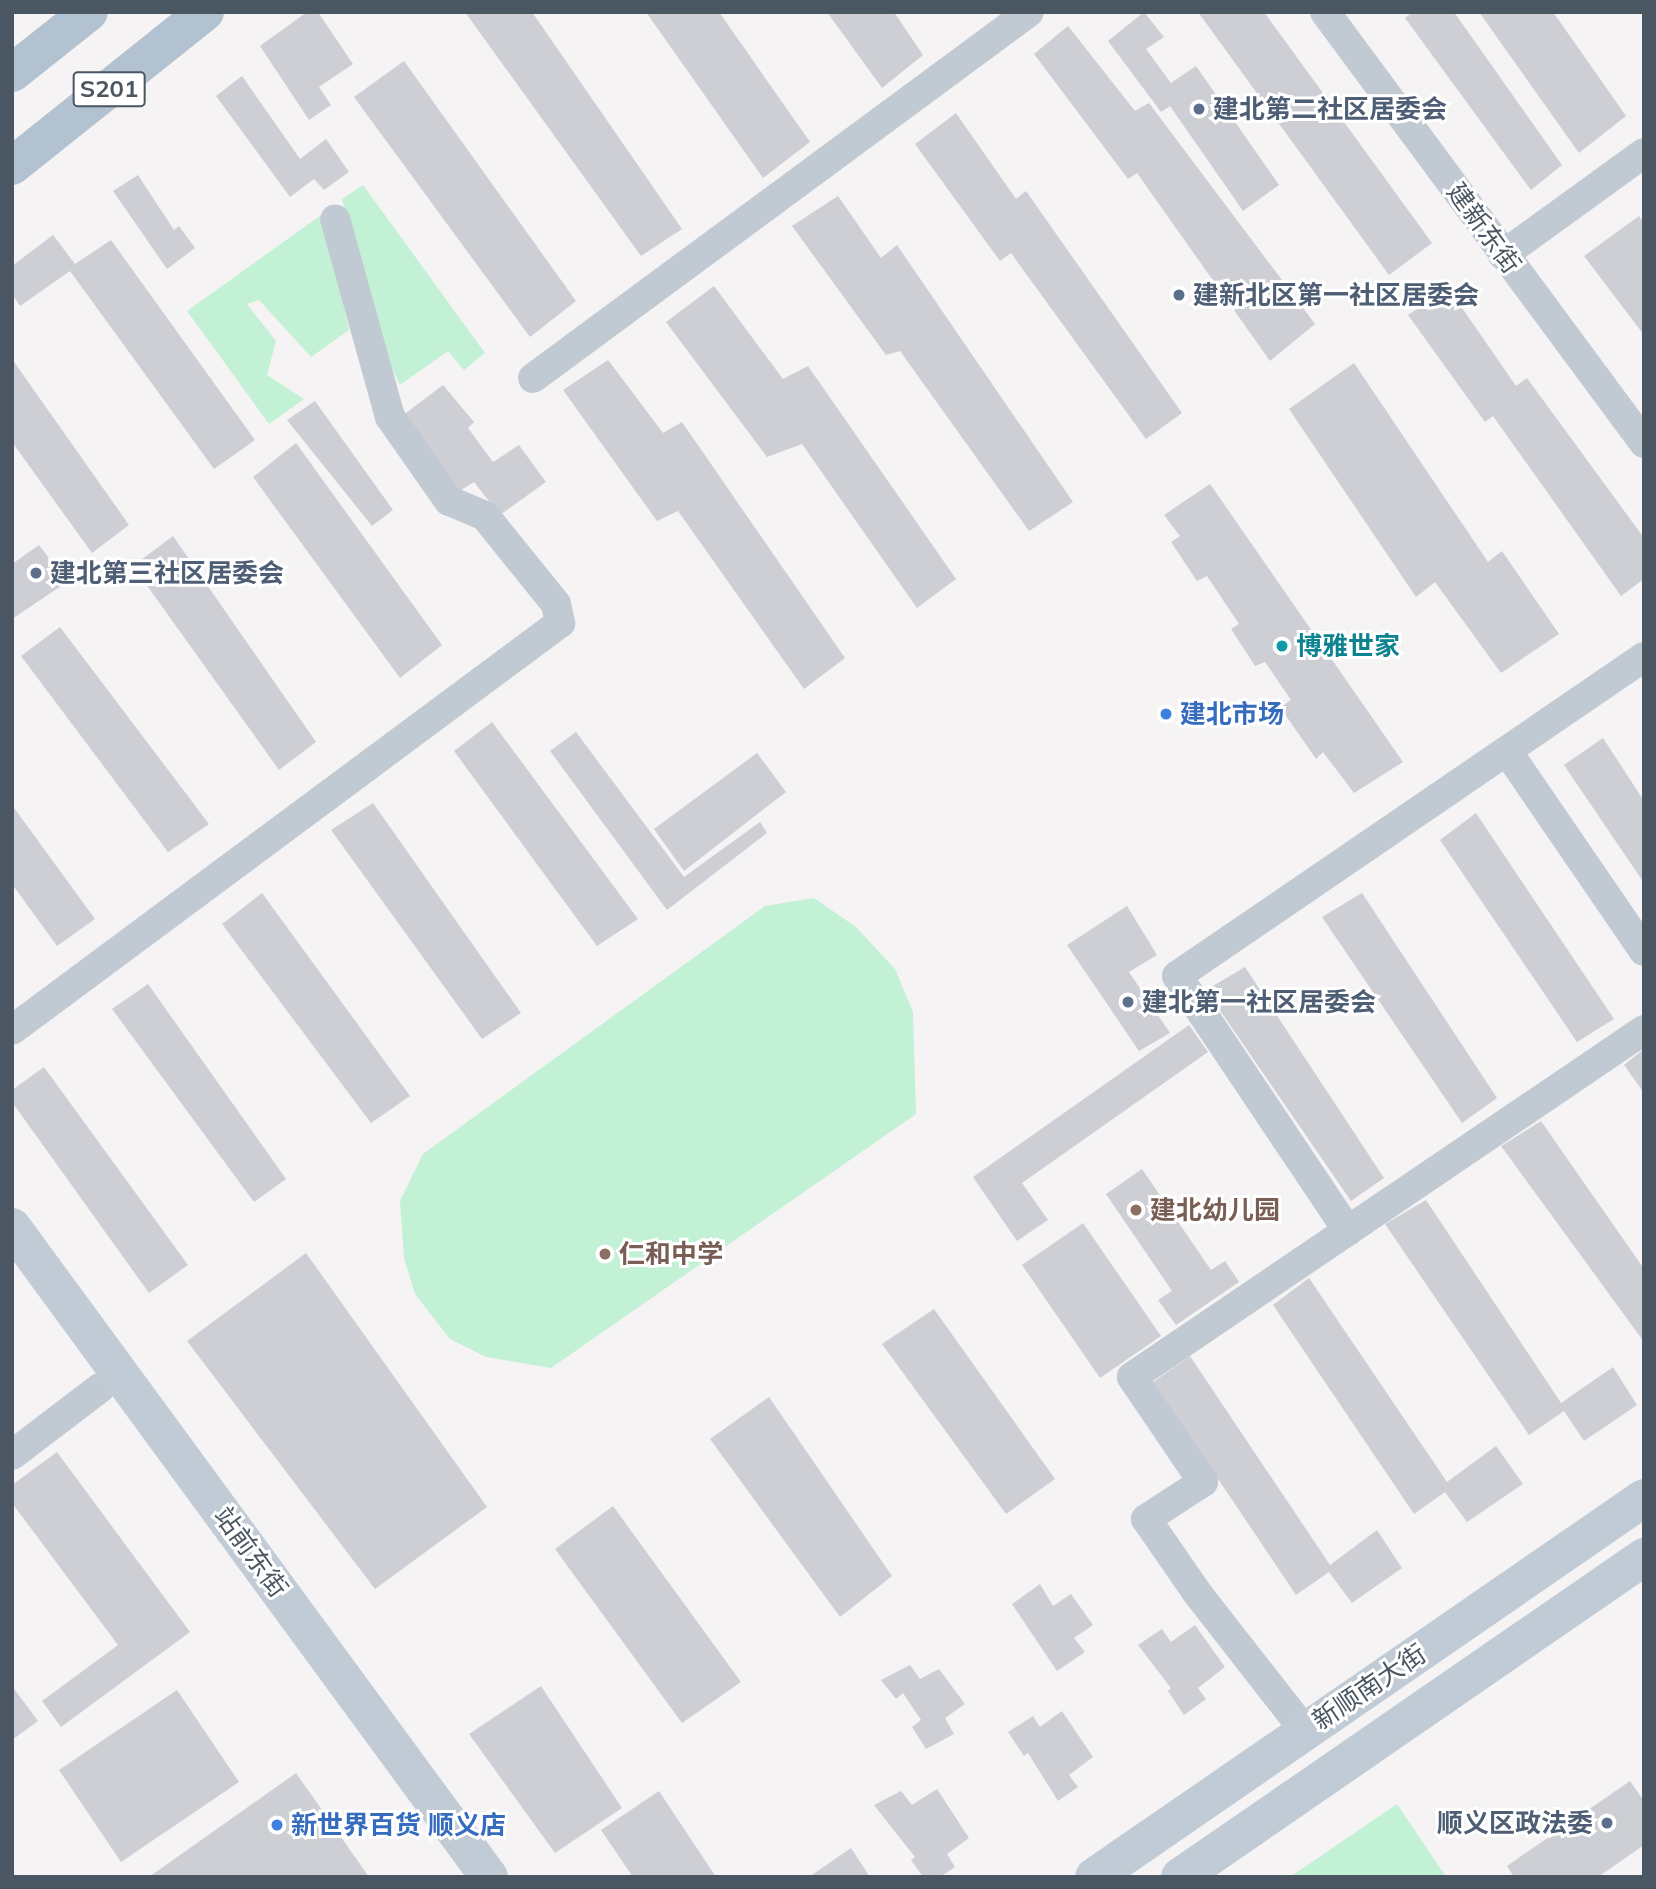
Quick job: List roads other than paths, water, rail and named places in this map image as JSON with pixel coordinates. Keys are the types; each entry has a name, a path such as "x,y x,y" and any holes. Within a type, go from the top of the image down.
{"main road":[{"name":"S201","path":"12,73 89,12"},
{"name":"S201","path":"12,166 205,12"}],"street":[{"path":"533,378 1028,12"},
{"name":"建新东街","path":"1325,12 1644,443"},
{"path":"1503,255 1644,153"},
{"path":"12,1030 559,623 556,604 485,516 449,500 390,417 335,219"},
{"path":"1348,1231 1177,976 1644,657"},
{"path":"1507,751 1644,951"},
{"path":"1305,1731 1198,1594 1146,1519 1203,1482 1132,1377 1644,1030"},
{"name":"站前东街","path":"12,1227 489,1877"},
{"name":"站前东街","path":"12,1271 462,1877"},
{"path":"12,1455 100,1388"},
{"name":"新顺南大街","path":"1094,1877 1644,1498"},
{"name":"新顺南大街","path":"1180,1877 1644,1556"}],"place":[{"name":"建北第二社区居委会","path":"1199,109"},
{"name":"建新北区第一社区居委会","path":"1179,295"},
{"name":"建北第三社区居委会","path":"36,573"},
{"name":"博雅世家","path":"1282,646"},
{"name":"建北市场","path":"1166,714"},
{"name":"建北第一社区居委会","path":"1128,1002"},
{"name":"建北幼儿园","path":"1136,1210"},
{"name":"仁和中学","path":"605,1254"},
{"name":"顺义区政法委","path":"1607,1823"},
{"name":"新世界百货 顺义店","path":"277,1825"}]}
